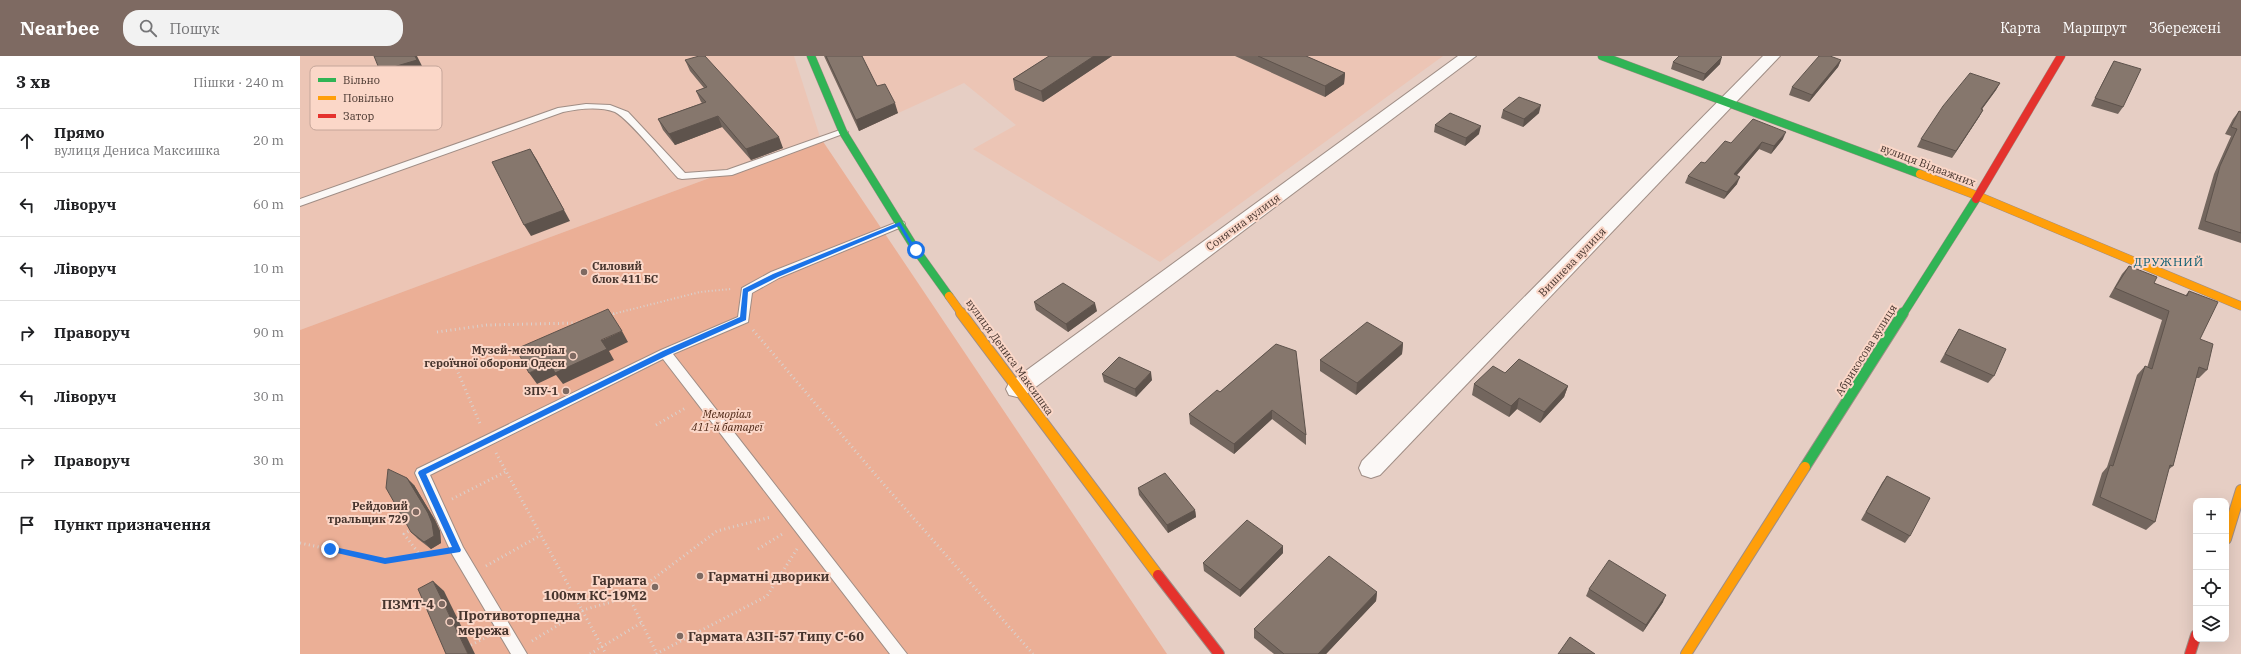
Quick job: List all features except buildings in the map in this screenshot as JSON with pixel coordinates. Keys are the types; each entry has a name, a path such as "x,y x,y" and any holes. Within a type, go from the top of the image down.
{"street":[{"name":"вулиця Дениса Максишка","path":"811,56 843,132 916,250 1017,389 1219,654"},
{"name":"Сонячна вулиця","path":"1017,389 1468,56"},
{"name":"вулиця Відважних","path":"1602,56 1978,196 2241,306"},
{"name":"Вишнева вулиця","path":"1371,468 1772,56"},
{"name":"Абрикосова вулиця","path":"1686,654 1978,196 2061,56"},
{"path":"2228,534 2241,490"},
{"path":"2190,654 2194,642"}],"lane":[{"path":"300,203 561,110 579,107 614,107 625,114 682,176 728,173 843,132"},
{"path":"518,652 457,550 422,473 665,353 744,319 746,291 776,275 900,224"},
{"path":"665,353 899,654"}],"path":[{"path":"607,316 700,292 732,289 746,291"},
{"path":"744,319 880,480 1033,654"},
{"path":"437,332 487,325 577,324 584,322"},
{"path":"451,356 488,440 507,471 606,654"},
{"path":"656,425 701,399"},
{"path":"437,506 507,471"},
{"path":"518,652 583,610 629,597 717,531 788,513"},
{"path":"412,529 404,534 420,555"},
{"path":"629,597 656,654 767,596 802,530"},
{"path":"758,549 802,530"},
{"path":"472,574 542,535"},
{"path":"300,543 385,561 457,550"},
{"path":"590,654 642,623"}],"shaded area":[{"path":"300,56 794,56 820,137 300,330"},
{"path":"824,56 1443,56 1160,262 973,149 1016,125 964,83 859,131"}],"green space":[{"name":"Меморіал 411-й батареї","path":"820,137 1167,654 300,654 300,330"}],"traffic: fast":[{"path":"811,56 843,132 916,250 949,296"},
{"path":"1602,56 1920,174"},
{"path":"1805,467 1976,199"}],"traffic: slow":[{"path":"1920,174 1978,196 2241,306"},
{"path":"949,296 1017,389 1158,575"},
{"path":"1686,654 1805,467"},
{"path":"2228,534 2241,490"}],"traffic: jam":[{"path":"1976,199 2061,56"},
{"path":"1158,575 1219,654"},
{"path":"2190,654 2194,642"}],"place":[{"name":"Силовий блок 411 БС","path":"584,272"},
{"name":"Музей-меморіал героїчної оборони Одеси","path":"573,356"},
{"name":"ЗПУ-1","path":"566,391"},
{"name":"Рейдовий тральщик 729","path":"416,512"},
{"name":"Гарматні дворики","path":"700,576"},
{"name":"Гармата 100мм КС-19М2","path":"655,587"},
{"name":"ПЗМТ-4","path":"442,604"},
{"name":"Противоторпедна мережа","path":"450,622"},
{"name":"Гармата АЗП-57 Типу С-60","path":"680,636"}],"district":[{"name":"ДРУЖНИЙ","path":"2169,261"}],"route":[{"path":"330,549 385,561 457,550 422,473 665,353 744,319 746,291 776,275 900,224 916,250"}]}
